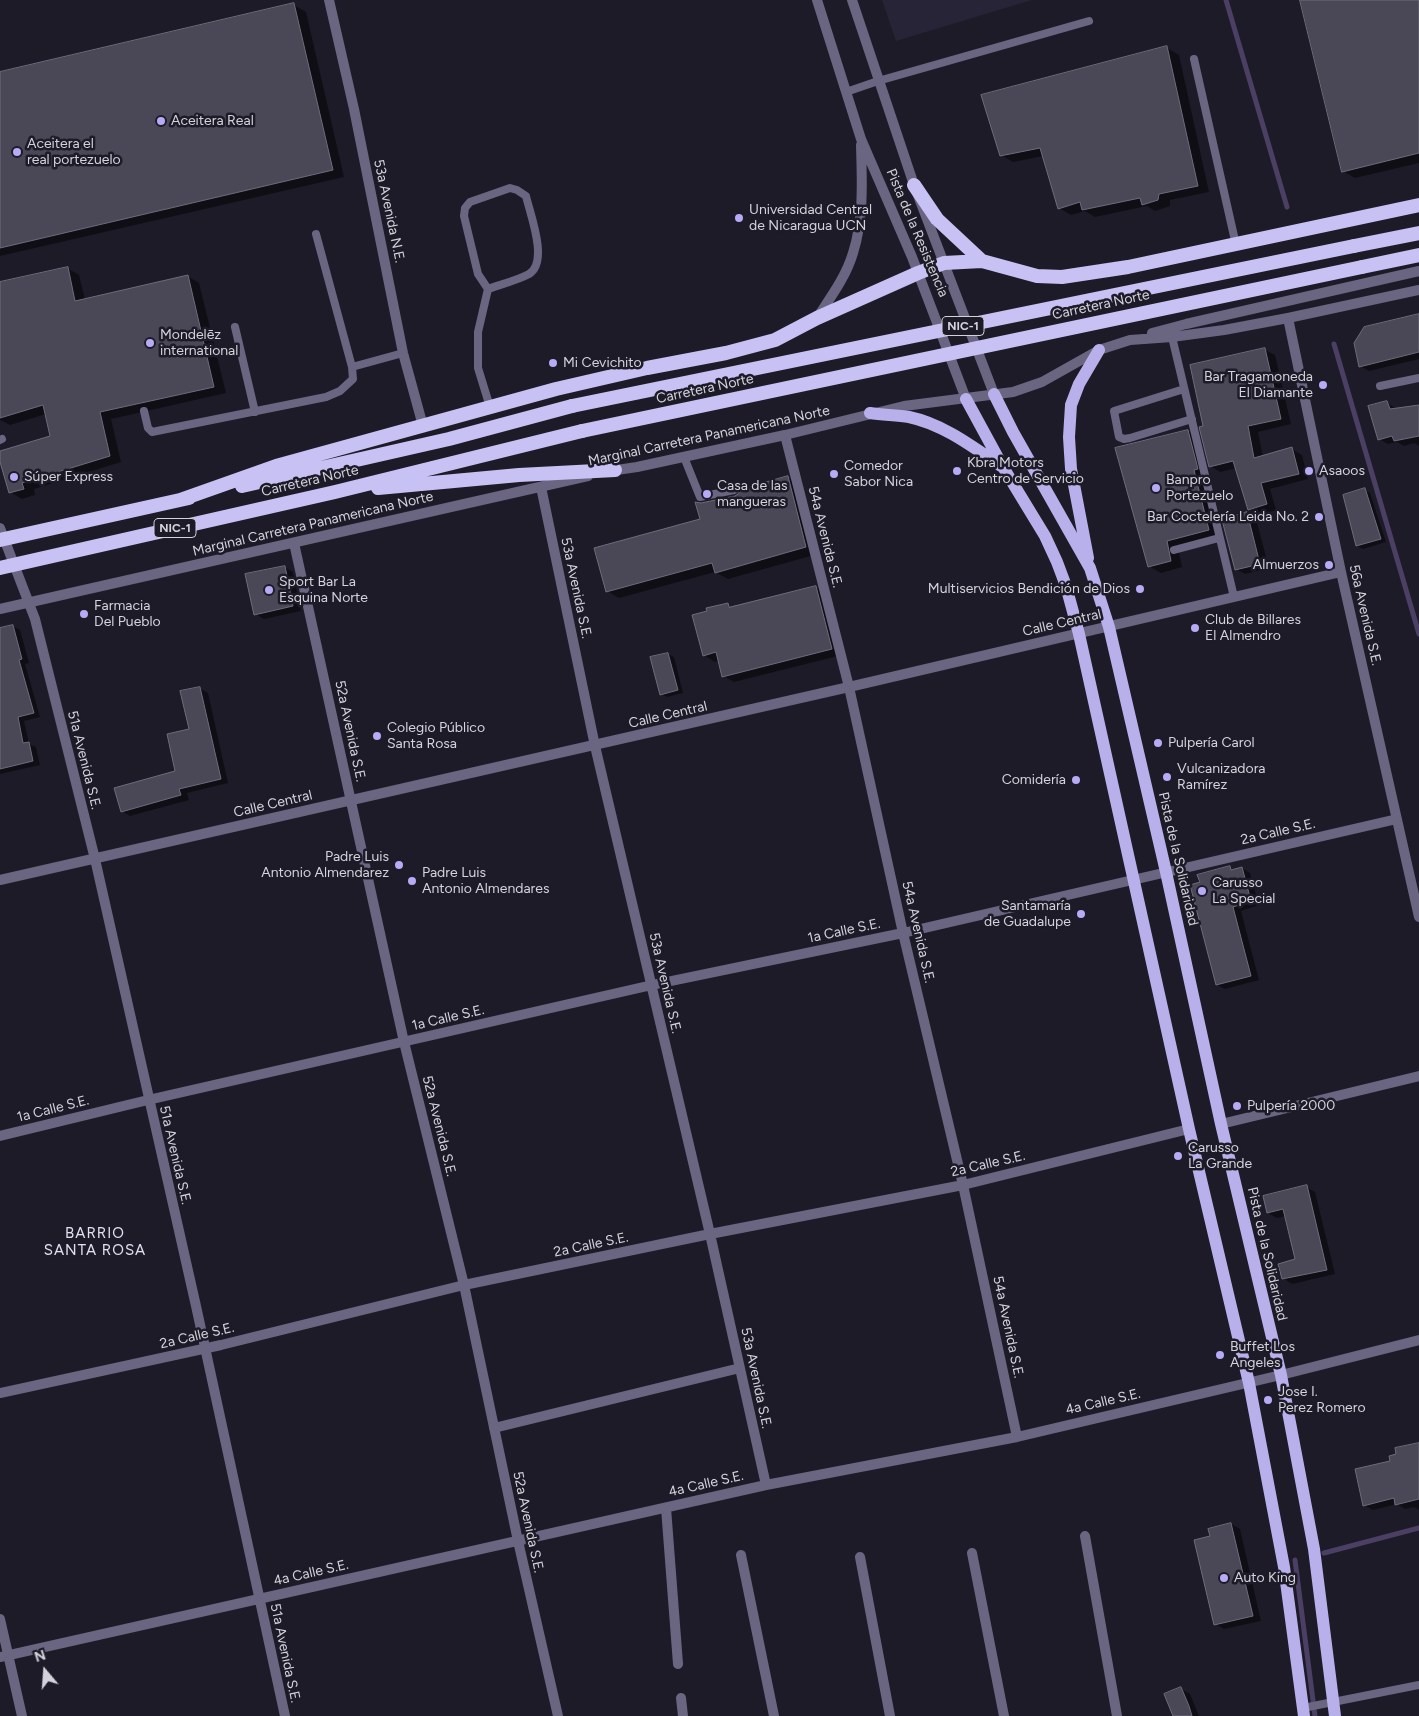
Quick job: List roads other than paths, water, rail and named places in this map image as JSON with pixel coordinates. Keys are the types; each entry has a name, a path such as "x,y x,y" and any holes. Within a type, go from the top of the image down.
{"highway":[{"path":"914,185 938,219 982,261"},
{"path":"180,500 276,466 556,389 647,368 726,353 776,340 817,318 944,263 982,261 1037,276 1062,278 1128,268 1419,205"},
{"name":"Carretera Norte","path":"1,536 180,500 449,439 572,406 1419,233"},
{"name":"Carretera Norte","path":"0,568 335,492 582,431 1419,255"},
{"path":"335,492 519,475 615,470"}],"main road":[{"path":"1090,568 1071,469 1069,437 1071,405 1079,384 1099,350"},
{"name":"Pista de la Resistencia","path":"994,394 1013,432 1090,568 1109,627"},
{"name":"Pista de la Resistencia","path":"966,398 1003,467 1045,536 1066,586 1079,634"},
{"path":"870,414 908,417 929,423 949,433 1003,467"},
{"name":"Pista de la Solidaridad","path":"1109,627 1166,872 1221,1124 1281,1375 1314,1549 1330,1703 1335,1716"},
{"path":"1079,634 1248,1383 1284,1567 1306,1710"}],"street":[{"name":"53a Avenida N.E.","path":"329,0 354,109 404,353 423,426"},
{"name":"Pista de la Resistencia","path":"817,0 861,139 918,273 966,398"},
{"name":"Pista de la Resistencia","path":"852,0 914,185 994,394"},
{"path":"817,318 839,284 855,246 862,205 861,139"},
{"path":"1130,340 1186,324 1419,271"},
{"name":"Marginal Carretera Panamericana Norte","path":"0,609 615,470 785,435 904,406 1013,392 1042,382 1099,350 1130,340 1224,333 1419,290"},
{"name":"56a Avenida S.E.","path":"1288,318 1341,572 1419,917"},
{"name":"54a Avenida S.E.","path":"785,435 850,687 903,933 963,1185 1017,1436"},
{"name":"53a Avenida S.E.","path":"541,487 595,746 710,1234 766,1485"},
{"name":"51a Avenida S.E.","path":"1,536 35,619 95,859 148,1100 194,1296 285,1716"},
{"name":"52a Avenida S.E.","path":"294,543 404,1042 464,1285 518,1541 558,1716"},
{"name":"Calle Central","path":"0,880 595,746 1341,572"},
{"name":"2a Calle S.E.","path":"1166,872 1396,819"},
{"path":"903,933 1166,872"},
{"name":"1a Calle S.E.","path":"0,1136 148,1100 652,985 903,933"},
{"path":"1221,1124 1419,1076"},
{"name":"2a Calle S.E.","path":"0,1393 204,1349 464,1285 710,1234 963,1185 1190,1130"},
{"name":"4a Calle S.E.","path":"4,1656 766,1485 1017,1436 1248,1383 1419,1340"},
{"path":"494,1428 740,1368"},
{"path":"666,1508 678,1664"},
{"path":"1085,1536 1117,1716"},
{"path":"972,1553 1004,1716"},
{"path":"741,1556 774,1716"},
{"path":"860,1557 890,1716"},
{"path":"0,1619 4,1656 22,1716"},
{"path":"681,1698 683,1716"}],"lane":[{"path":"846,92 878,81 1088,21"},
{"path":"1194,59 1236,244"},
{"path":"488,289 530,273 537,262 538,248 526,196 510,188 470,202 465,208 464,216 478,274 488,289 478,332 478,368 490,407"},
{"path":"144,411 148,428 152,432 326,397 340,391 352,379 352,367 316,234"},
{"path":"236,327 255,412"},
{"path":"1172,337 1234,597"},
{"path":"352,367 404,353"},
{"path":"1380,386 1419,378"},
{"path":"1184,389 1114,411 1119,437 1124,439 1130,438 1192,419"},
{"path":"684,457 700,497 734,490"},
{"path":"1174,550 1220,538"},
{"path":"1306,1710 1330,1703 1419,1685"}],"waterway":[{"path":"1226,0 1287,207"},
{"path":"1334,344 1419,634"},
{"path":"1324,1553 1419,1528"},
{"path":"1295,1560 1315,1716"}],"place":[{"name":"Aceitera Real","path":"161,121"},
{"name":"Aceitera el real portezuelo","path":"17,152"},
{"name":"Universidad Central de Nicaragua UCN","path":"739,218"},
{"name":"Mondelēz international","path":"150,343"},
{"name":"Mi Cevichito","path":"553,363"},
{"name":"Bar Tragamoneda El Diamante","path":"1323,385"},
{"name":"Kbra Motors Centro de Servicio","path":"957,471"},
{"name":"Asaoos","path":"1309,471"},
{"name":"Comedor Sabor Nica","path":"834,474"},
{"name":"Súper Express","path":"14,477"},
{"name":"Banpro Portezuelo","path":"1156,488"},
{"name":"Casa de las mangueras","path":"707,494"},
{"name":"Bar Coctelería Leida No. 2","path":"1319,517"},
{"name":"Almuerzos","path":"1329,565"},
{"name":"Multiservicios Bendición de Dios","path":"1140,589"},
{"name":"Sport Bar La Esquina Norte","path":"269,590"},
{"name":"Farmacia Del Pueblo","path":"84,614"},
{"name":"Club de Billares El Almendro","path":"1195,628"},
{"name":"Colegio Público Santa Rosa","path":"377,736"},
{"name":"Pulpería Carol","path":"1158,743"},
{"name":"Vulcanizadora Ramírez","path":"1167,777"},
{"name":"Comidería","path":"1076,780"},
{"name":"Padre Luis Antonio Almendarez","path":"399,865"},
{"name":"Padre Luis Antonio Almendares","path":"412,881"},
{"name":"Carusso La Special","path":"1202,891"},
{"name":"Santamaría de Guadalupe","path":"1081,914"},
{"name":"Pulpería 2000","path":"1237,1106"},
{"name":"Carusso La Grande","path":"1178,1156"},
{"name":"Buffet Los Angeles","path":"1220,1355"},
{"name":"Jose I. Perez Romero","path":"1268,1400"},
{"name":"Auto King","path":"1224,1578"}],"district":[{"name":"BARRIO SANTA ROSA","path":"95,1242"}]}
